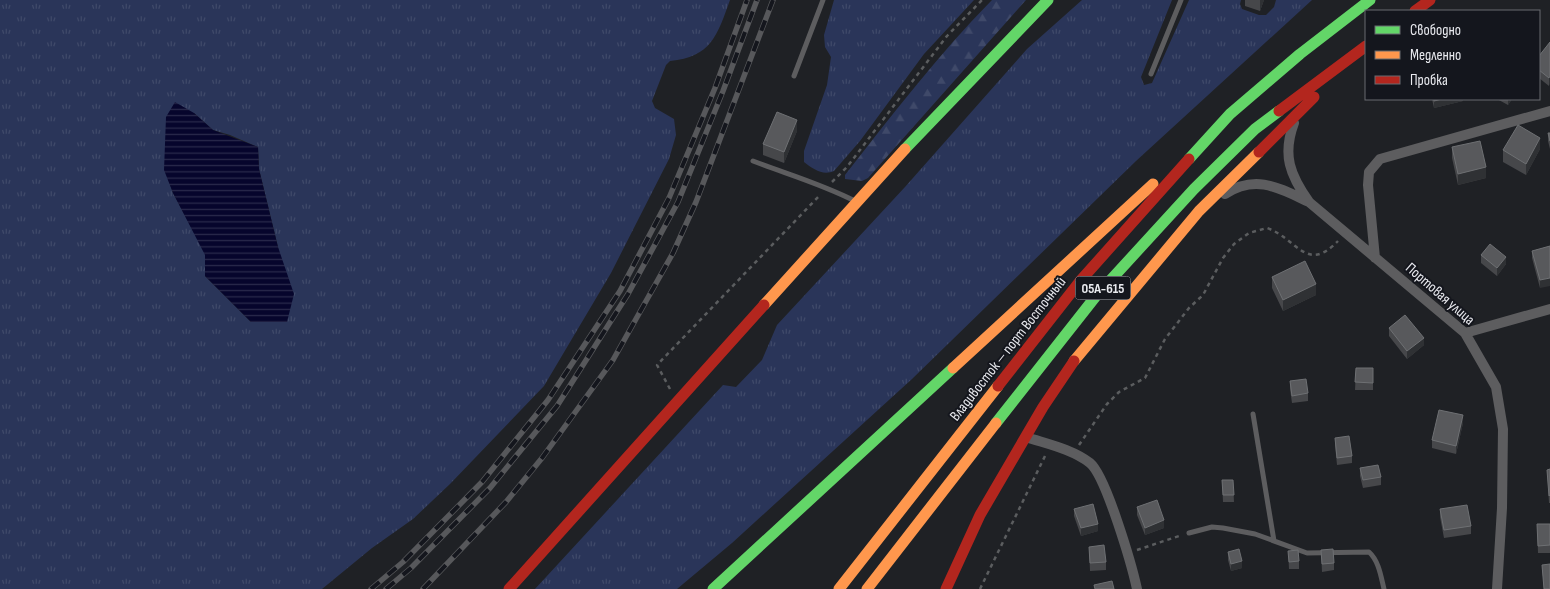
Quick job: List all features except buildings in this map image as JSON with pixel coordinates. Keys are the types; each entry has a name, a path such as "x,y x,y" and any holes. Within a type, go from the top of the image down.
{"main road":[{"path":"509,589 938,112 1048,0"},
{"path":"1416,10 1430,0"},
{"name":"Владивосток — порт Восточный","path":"839,589 1081,280 1230,114 1300,54 1368,1"},
{"path":"946,589 980,515 1080,351 1199,211 1365,48"},
{"name":"05А-615","path":"867,589 1096,296 1194,190 1255,129 1365,48"},
{"path":"713,589 1230,114"}],"street":[{"path":"1375,258 1368,185 1369,172 1380,159 1550,111"},
{"path":"1298,113 1290,135 1290,166 1295,182 1309,202"},
{"path":"1199,211 1244,184 1275,186 1309,202"},
{"name":"Портовая улица","path":"1309,202 1465,332 1496,387 1503,429 1502,508 1497,589"},
{"path":"1465,332 1550,309"},
{"path":"1026,437 1074,453 1091,464 1102,485 1128,553 1138,589"}],"lane":[{"path":"794,76 823,0"},
{"path":"1151,74 1181,0"},
{"path":"753,161 791,176 828,186 858,202"},
{"path":"1253,414 1274,541"},
{"path":"1189,533 1212,527 1223,528 1274,541 1314,554 1369,552 1374,556 1384,589"}],"path":[{"path":"678,403 657,365 847,167 947,36 982,0"},
{"path":"1074,453 1107,404 1119,392 1145,378 1162,344 1189,308 1203,295 1223,258 1234,244 1249,233 1267,228 1287,238 1303,253 1317,256 1328,251 1346,233"},
{"path":"980,589 1047,454"},
{"path":"1128,553 1189,533"}],"green space":[{"path":"0,0 730,0 716,34 704,49 684,59 670,61 666,65 652,101 655,108 674,119 676,135 669,159 611,273 544,386 450,484 413,519 372,548 322,589 0,589","holes":["194,113 213,130 258,147 259,169 278,247 287,322 251,322 205,276 206,255 173,193 165,170"]},
{"path":"834,0 974,0 924,54 860,141 834,171 826,173 804,162 804,151 827,85 831,57 825,47 824,35"},
{"path":"992,0 1026,0 868,178 862,181 845,179 845,175 916,86"},
{"path":"1082,0 1172,0 1141,77 1144,85 1152,83 1189,0 1241,0 1242,9 1259,15 1266,15 1274,7 1276,0 1312,0 1136,161 912,379 732,543 677,589 535,589 723,385 736,387 762,360 777,325 905,187 1027,49"}],"shaded area":[{"path":"175,102 194,113 213,130 258,147 259,169 278,247 294,294 287,322 251,322 205,276 205,255 173,193 164,170 166,117"}],"railway":[{"path":"371,589 403,562 482,482 548,400 620,291 669,198 715,88 747,0"},
{"path":"386,589 411,568 490,488 557,406 628,294 678,202 757,0"},
{"path":"423,589 506,502 542,458 613,360 673,253 696,202 773,0"}],"traffic: fast":[{"path":"905,149 1048,0"},
{"path":"1189,159 1230,114 1300,54 1370,0"},
{"path":"996,423 1096,296 1194,189 1255,129 1279,111"},
{"path":"713,589 953,368"}],"traffic: slow":[{"path":"764,305 905,149"},
{"path":"1074,361 1199,211 1259,152"},
{"path":"953,368 1153,184"},
{"path":"839,589 998,386"},
{"path":"867,589 996,423"}],"traffic: jam":[{"path":"1416,10 1430,0"},
{"path":"1279,111 1365,47"},
{"path":"1259,152 1314,97"},
{"path":"998,386 1081,280 1189,159"},
{"path":"509,589 764,305"},
{"path":"946,589 980,515 1043,407 1074,361"}]}
